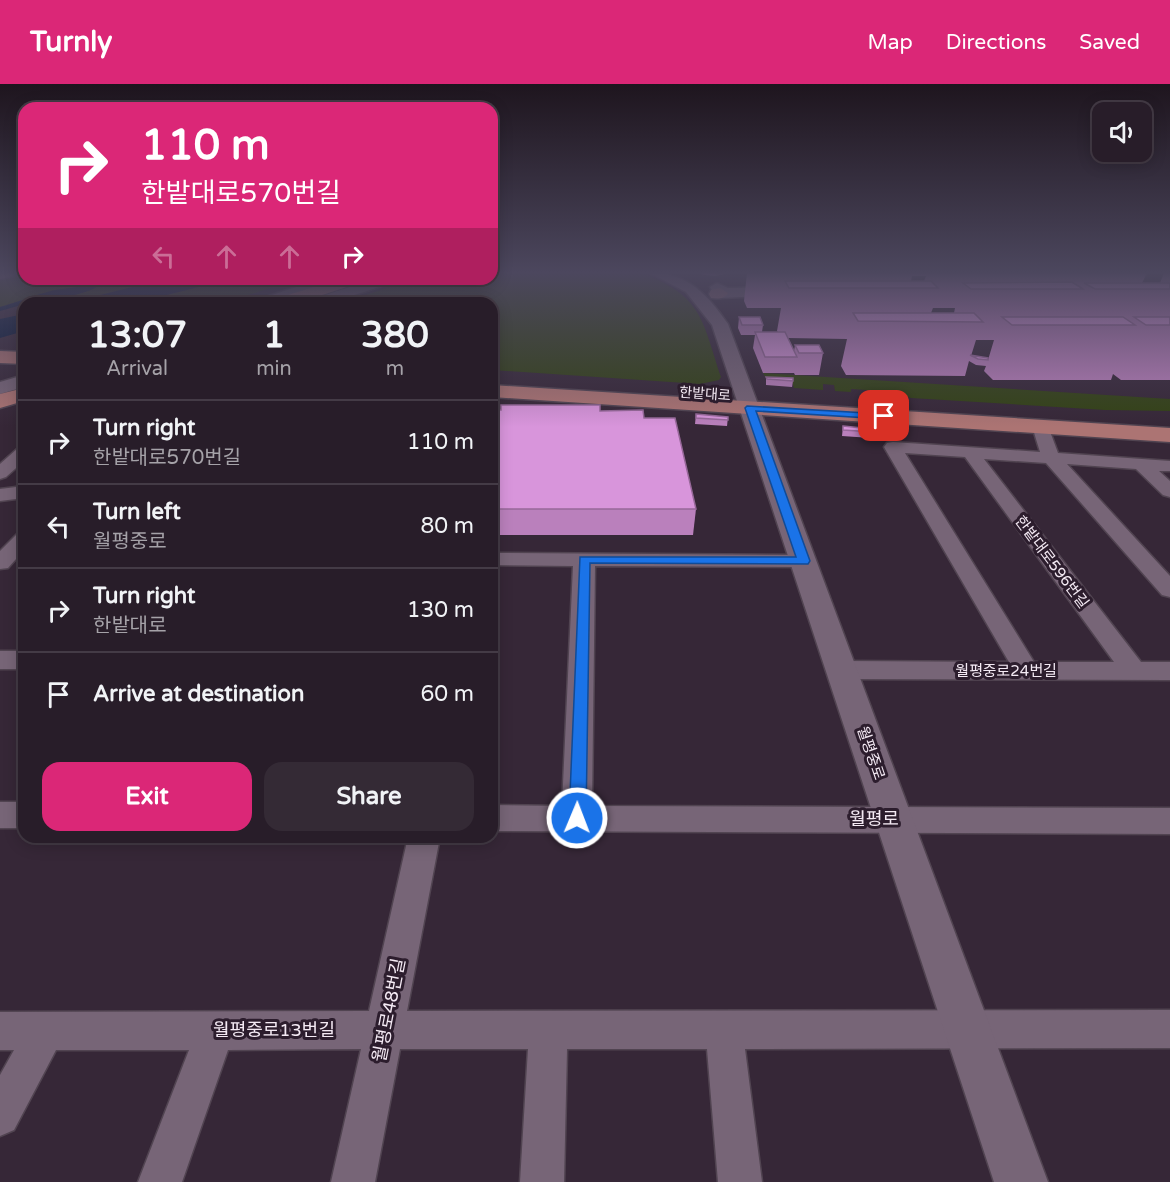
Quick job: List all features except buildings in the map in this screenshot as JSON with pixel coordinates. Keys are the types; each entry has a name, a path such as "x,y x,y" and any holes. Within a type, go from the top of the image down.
{"main road":[{"path":"0,346 18,348"},
{"path":"0,357 18,358"},
{"name":"한밭대로","path":"498,381 748,403 1170,435"},
{"path":"1,399 18,389"},
{"path":"498,390 748,403"},
{"path":"1,399 18,395"},
{"name":"한밭대로","path":"748,403 1170,424"}],"street":[{"name":"월평중로","path":"720,324 1021,1182"},
{"path":"1,399 18,386"},
{"path":"1,399 18,400"},
{"path":"1040,426 1051,458 1170,590"},
{"path":"1027,671 893,447 1170,466"},
{"path":"0,451 18,450"},
{"name":"한밭대로596번길","path":"970,453 1134,671"},
{"path":"0,473 18,456"},
{"path":"1141,464 1170,491"},
{"path":"0,495 18,493"},
{"path":"0,563 18,544"},
{"path":"498,559 803,561"},
{"path":"577,818 584,560"},
{"name":"월평중로24번길","path":"842,670 1170,671"},
{"path":"0,815 18,815"},
{"name":"월평로","path":"498,818 1170,821"},
{"name":"월평로48번길","path":"353,1182 423,843"},
{"path":"542,1182 548,1029"},
{"path":"724,1029 740,1182"},
{"name":"월평중로13번길","path":"0,1031 1170,1029"},
{"path":"160,1182 216,1030"},
{"path":"0,1116 45,1031"}],"green space":[{"path":"498,324 704,324 721,377 719,380 700,384 498,370"},
{"path":"763,373 1170,399 1170,411 1105,410 911,398 883,391 851,389 851,392 835,391 834,385 823,384 823,390 794,388 792,382 767,380"}],"water":[{"path":"0,324 18,324 18,333 0,338"}],"route":[{"path":"577,818 584,560 803,561 750,408 884,416"}]}
